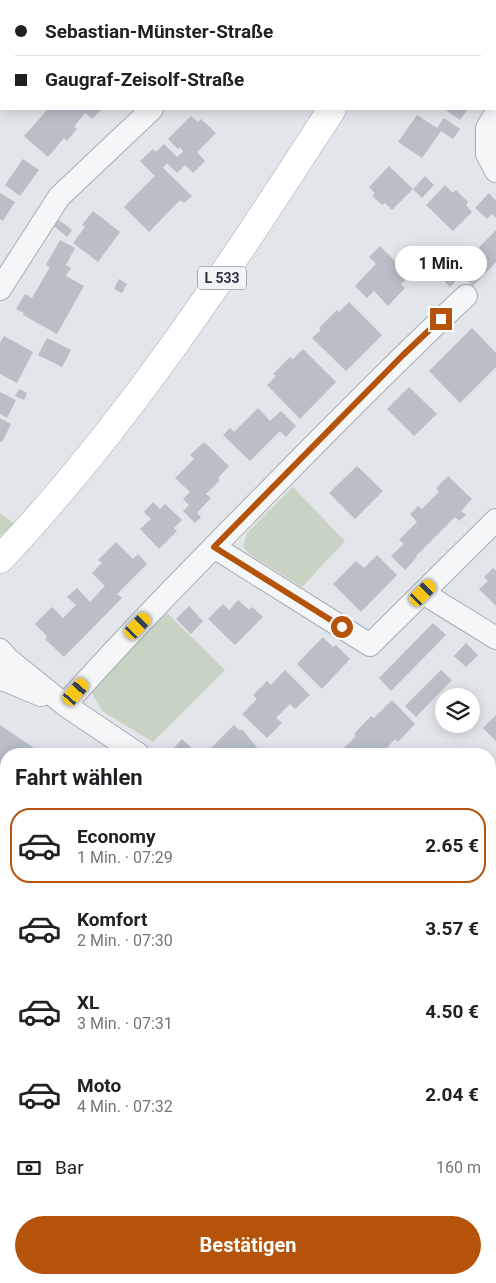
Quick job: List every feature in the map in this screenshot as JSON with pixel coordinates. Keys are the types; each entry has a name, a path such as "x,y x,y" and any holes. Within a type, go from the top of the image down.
{"main road":[{"name":"L 533","path":"0,560 65,487 171,349 221,280 331,110"}],"street":[{"path":"0,289 60,197 151,110"},
{"path":"496,113 487,128 487,154 496,171"},
{"path":"65,705 100,665 214,547 403,355 466,296"},
{"path":"214,547 370,645 496,520"},
{"path":"423,593 496,638"},
{"path":"0,650 65,705 129,748"},
{"path":"0,678 65,705"}],"green space":[{"path":"293,487 345,541 302,587 251,555 243,547 247,533"},
{"path":"0,513 15,524 0,536"},
{"path":"167,613 225,670 153,742 102,711 92,693 104,676"}],"building":[{"path":"47,110 101,110 92,119 85,113 74,127 77,129 67,141 64,138 48,157 24,136"},
{"path":"445,110 467,110 460,120"},
{"path":"417,115 437,128 444,118 460,129 453,139 441,131 422,158 398,142"},
{"path":"191,116 198,122 201,119 216,133 197,152 205,161 193,173 185,165 177,173 167,163 163,168 192,196 184,203 180,200 149,232 124,207 155,176 140,161 153,149 156,152 164,144 177,157 183,151 180,147 178,149 168,139"},
{"path":"23,159 39,170 20,196 5,185"},
{"path":"389,166 413,189 392,210 385,203 382,205 372,196 375,193 369,187"},
{"path":"425,176 434,185 422,198 413,189"},
{"path":"445,185 453,193 456,190 468,202 466,205 472,212 453,231 426,205"},
{"path":"0,193 15,202 3,221 0,219"},
{"path":"489,193 496,201 496,218 492,214 487,219 475,208"},
{"path":"93,211 120,232 98,262 73,243 85,227 82,225"},
{"path":"59,220 72,230 67,237 54,226"},
{"path":"496,230 496,262 473,286 462,275 450,287 443,280 455,268 457,270"},
{"path":"60,240 75,248 66,265 71,268 66,276 84,286 57,334 16,309 25,294 32,298 50,267 46,265"},
{"path":"380,246 396,262 410,248 427,265 414,279 410,276 401,284 405,288 388,306 374,291 367,298 355,286 376,264 369,257"},
{"path":"119,279 127,284 122,293 114,289"},
{"path":"349,302 382,335 346,371 312,338 337,310 339,312"},
{"path":"472,328 496,353 496,367 460,403 429,371"},
{"path":"4,336 33,352 17,383 0,374 0,343"},
{"path":"47,338 71,350 62,367 38,355"},
{"path":"303,349 336,382 300,419 267,385 276,376 273,374 290,357 293,359"},
{"path":"409,387 437,414 414,436 387,409"},
{"path":"19,389 27,393 24,400 15,396"},
{"path":"0,392 16,400 7,418 0,414"},
{"path":"258,408 270,421 281,411 296,426 286,437 280,431 250,461 223,435 230,428 234,432"},
{"path":"0,418 11,424 2,442 0,441"},
{"path":"204,442 229,466 218,478 220,480 206,494 211,498 197,513 201,517 195,523 183,511 189,505 183,499 190,492 175,478 194,459 190,455"},
{"path":"357,466 383,491 355,519 329,493"},
{"path":"448,476 472,499 461,511 466,515 459,521 455,517 416,556 405,570 391,556 404,544 399,540 417,522 410,514 418,506 422,509 439,492 436,488"},
{"path":"153,502 160,509 165,504 182,520 174,528 177,531 159,549 140,529 151,519 144,512"},
{"path":"116,542 133,559 138,554 147,564 117,594 122,598 64,657 45,639 47,636 35,624 52,607 63,618 76,605 67,597 77,588 90,602 105,586 92,573 102,563 98,560"},
{"path":"377,555 397,575 361,612 333,584 356,561 364,568"},
{"path":"493,568 496,571 496,606 479,589 488,581 484,577"},
{"path":"238,600 249,610 252,607 263,617 235,645 208,619 223,604 229,610"},
{"path":"189,606 203,621 191,634 176,619"},
{"path":"433,623 446,635 391,691 379,678"},
{"path":"323,637 333,647 336,645 350,659 322,689 297,664"},
{"path":"466,643 478,655 466,667 454,656"},
{"path":"285,670 310,695 295,709 290,704 276,718 282,723 267,738 242,714 257,699 253,695 267,681 271,685"},
{"path":"441,670 452,680 444,688 435,688 435,697 416,717 405,706"},
{"path":"392,700 415,724 398,742 395,739 387,748 344,748 371,716 374,718"},
{"path":"496,715 496,741 483,728"},
{"path":"0,725 34,748 0,748"},
{"path":"234,725 240,731 242,729 257,748 211,748"},
{"path":"182,739 192,748 174,748"}],"route":[{"path":"342,627 214,547 403,355 441,319"}]}
